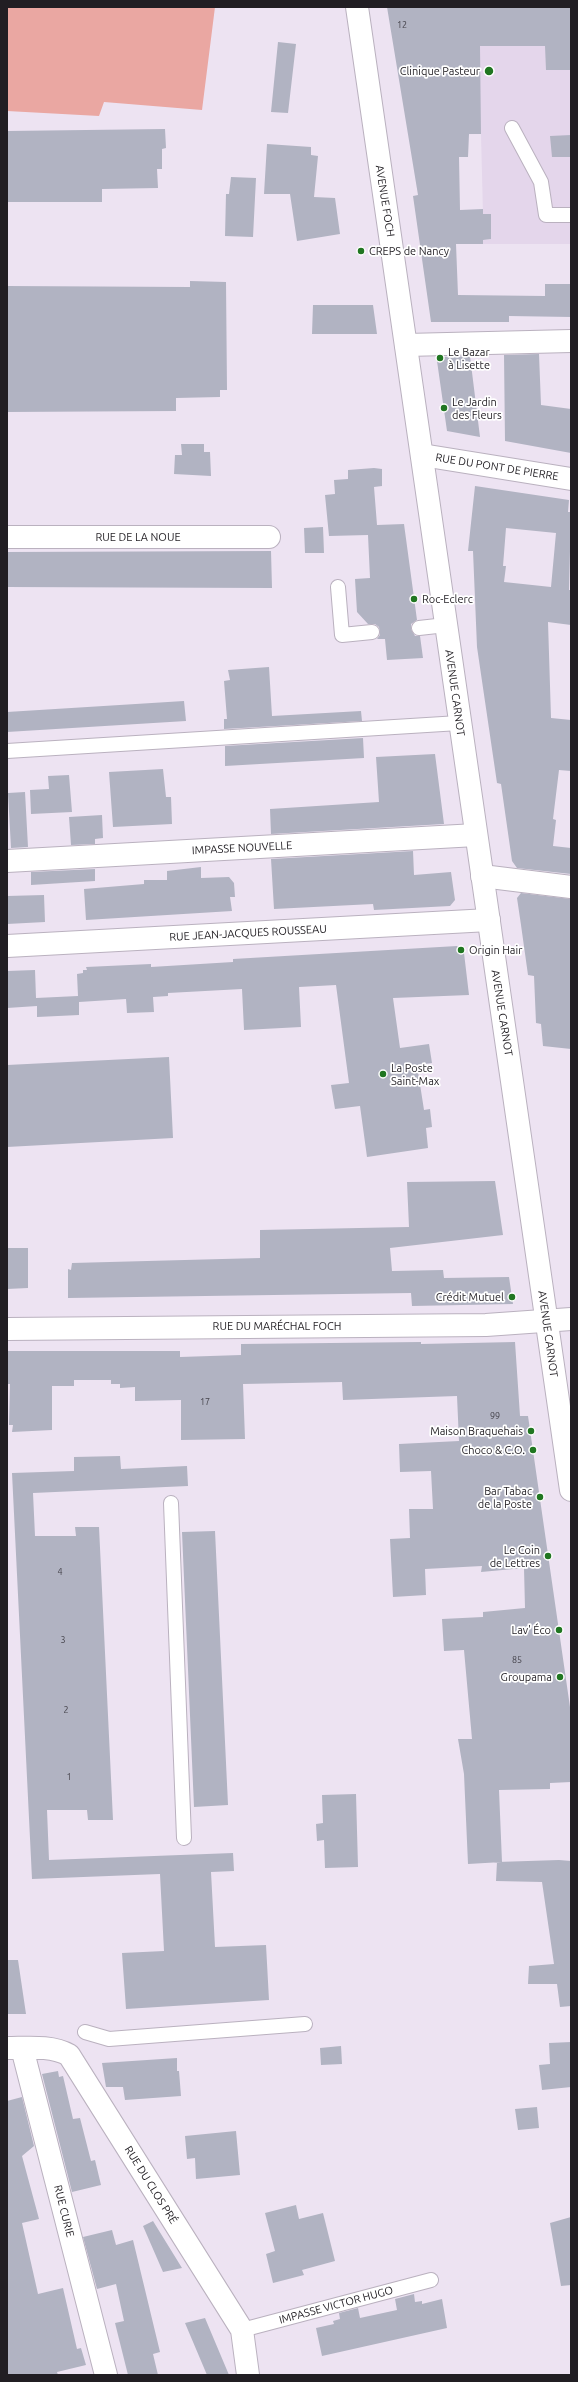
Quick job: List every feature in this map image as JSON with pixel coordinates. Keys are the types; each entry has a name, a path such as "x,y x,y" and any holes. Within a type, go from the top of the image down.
{"street":[{"name":"AVENUE FOCH","path":"357,7 417,418"},
{"path":"406,345 571,341"},
{"name":"AVENUE CARNOT","path":"417,418 459,723 489,920 571,1490"},
{"name":"RUE DU PONT DE PIERRE","path":"422,455 571,479"},
{"name":"RUE DE LA NOUE","path":"7,537 269,537"},
{"name":"IMPASSE NOUVELLE","path":"7,862 476,835"},
{"path":"482,876 571,887"},
{"name":"RUE JEAN-JACQUES ROUSSEAU","path":"7,946 489,920"},
{"name":"RUE DU MARÉCHAL FOCH","path":"7,1329 547,1322 571,1320"},
{"name":"RUE DU CLOS PRÉ","path":"15,2048 48,2048 62,2051 68,2055 242,2330 248,2375"},
{"name":"RUE CURIE","path":"15,2048 106,2375"}],"lane":[{"path":"512,128 541,182 546,215 571,215"},
{"path":"338,587 342,635 372,632"},
{"path":"418,628 446,625"},
{"path":"7,751 459,723"},
{"path":"170,1503 184,1838"},
{"path":"85,2032 109,2039 305,2024"},
{"name":"IMPASSE VICTOR HUGO","path":"242,2330 431,2280"}],"shaded area":[{"path":"7,7 215,7 202,110 104,102 99,116 7,111"},
{"name":"Clinique Pasteur","path":"405,7 571,7 571,244 483,244 483,240 491,239 491,214 483,214 481,134 408,135"}],"building":[{"path":"387,7 571,7 571,70 546,70 545,46 480,46 481,134 469,134 468,157 459,157 460,210 483,209 483,214 491,214 491,239 483,240 483,244 456,244 458,295 545,296 545,284 571,284 571,317 509,316 509,322 431,322 413,196 418,195"},
{"path":"278,42 296,44 288,113 271,112"},
{"path":"165,129 166,148 162,149 162,169 157,169 158,188 102,189 102,202 7,202 7,131"},
{"path":"571,135 571,157 552,157 550,136"},
{"path":"267,144 311,147 311,155 318,156 314,197 335,198 340,234 297,241 290,194 264,194"},
{"path":"231,177 256,178 253,237 225,236 226,194 229,194"},
{"path":"190,281 226,282 227,390 220,390 220,397 176,398 176,411 7,412 7,286 190,287"},
{"path":"313,305 373,305 377,334 312,334"},
{"path":"539,354 541,405 571,409 571,453 505,441 504,355"},
{"path":"470,356 480,437 447,431 437,361 441,357"},
{"path":"181,444 204,444 204,452 210,452 211,476 174,474 175,455 182,455"},
{"path":"374,468 382,469 382,486 374,487 377,525 404,524 417,620 411,624 411,629 415,636 420,636 423,658 387,660 385,639 377,639 380,635 379,627 375,624 368,624 357,612 355,579 370,578 368,535 329,536 325,495 335,494 334,480 348,479 348,470"},
{"path":"475,486 569,500 568,512 571,512 569,590 571,590 571,625 548,622 551,718 571,720 571,771 559,770 553,819 556,820 553,846 571,848 571,874 517,868 512,861 501,784 497,783 477,647 473,551 468,551","holes":["506,528 556,533 551,587 504,582 506,566 503,566"]},
{"path":"323,527 324,553 305,553 304,528"},
{"path":"271,551 272,588 7,587 7,552"},
{"path":"269,667 272,716 361,711 362,721 224,729 224,719 227,719 224,681 230,680 228,670"},
{"path":"184,701 186,721 7,732 7,712"},
{"path":"363,738 364,758 225,766 225,746"},
{"path":"435,754 444,824 271,834 270,809 379,802 376,757"},
{"path":"163,769 166,797 171,797 172,824 113,827 109,772"},
{"path":"69,775 72,812 31,814 30,790 49,789 48,776"},
{"path":"25,792 28,847 11,848 8,793"},
{"path":"102,815 103,838 95,839 95,844 71,845 69,817"},
{"path":"413,851 414,875 451,872 455,900 450,906 374,910 373,904 274,909 271,859"},
{"path":"201,867 201,878 229,877 234,883 235,897 230,897 232,911 86,920 84,889 144,884 144,880 167,880 167,871"},
{"path":"95,869 95,881 31,885 31,872"},
{"path":"521,893 571,899 571,1049 543,1046 541,1024 536,1023 534,976 528,975 517,898"},
{"path":"44,895 45,922 7,924 7,896"},
{"path":"457,946 464,953 469,995 393,998 400,1048 429,1044 432,1063 417,1065 424,1110 430,1109 432,1127 426,1128 428,1148 367,1157 360,1106 335,1109 331,1085 349,1083 336,985 299,987 301,1027 244,1030 242,989 168,993 168,996 153,997 154,1012 127,1013 126,999 79,1002 79,1015 37,1017 37,1006 7,1008 7,971 35,970 36,998 78,996 77,974 83,973 83,970 87,970 86,967 151,964 151,967 233,962 233,959"},
{"path":"169,1057 173,1138 7,1147 7,1065"},
{"path":"495,1181 503,1235 390,1248 392,1271 443,1270 444,1278 509,1277 513,1304 412,1306 411,1293 68,1298 68,1269 71,1270 72,1263 260,1258 260,1230 409,1227 407,1182"},
{"path":"7,1248 28,1248 28,1288 7,1289"},
{"path":"421,1342 421,1344 515,1342 520,1416 528,1416 571,1714 571,1782 550,1783 550,1789 499,1790 502,1862 468,1864 464,1774 458,1739 472,1739 464,1650 444,1651 442,1619 483,1617 483,1612 525,1608 524,1568 481,1572 482,1566 425,1569 426,1595 393,1597 390,1539 410,1538 409,1509 433,1509 431,1471 400,1472 399,1444 459,1441 457,1396 343,1400 342,1382 243,1384 245,1439 181,1440 181,1400 135,1401 135,1387 120,1388 120,1384 111,1384 111,1380 74,1380 74,1386 52,1386 52,1430 12,1432 13,1425 9,1425 10,1384 7,1384 7,1351 180,1351 180,1357 241,1355 241,1344"},
{"path":"120,1456 121,1469 187,1466 188,1486 33,1493 35,1536 76,1536 75,1527 99,1527 113,1820 88,1820 87,1810 47,1810 49,1860 233,1853 234,1871 211,1872 215,1947 266,1945 269,2000 126,2009 122,1953 164,1951 160,1874 32,1879 12,1473 74,1471 74,1457"},
{"path":"215,1531 228,1805 194,1807 182,1532"},
{"path":"356,1794 358,1867 325,1868 324,1840 317,1841 316,1824 323,1823 322,1795"},
{"path":"571,1861 571,2006 560,2007 557,1984 528,1984 529,1966 554,1964 542,1882 496,1881 497,1862"},
{"path":"7,1960 18,1960 26,2014 7,2014"},
{"path":"571,2042 571,2087 542,2090 539,2065 550,2064 549,2043"},
{"path":"341,2046 342,2064 321,2065 320,2048"},
{"path":"177,2058 177,2071 179,2071 181,2096 125,2100 123,2087 106,2087 102,2063"},
{"path":"58,2071 59,2077 63,2076 73,2119 80,2118 91,2161 95,2160 101,2185 72,2192 42,2074"},
{"path":"22,2097 34,2146 22,2156 39,2219 22,2223 38,2294 63,2288 77,2349 81,2348 86,2365 57,2372 58,2375 7,2375 7,2101"},
{"path":"537,2107 539,2128 518,2130 515,2109"},
{"path":"236,2131 240,2175 196,2179 195,2158 187,2159 185,2136"},
{"path":"296,2205 299,2219 323,2213 335,2261 302,2270 304,2275 273,2283 266,2254 275,2251 265,2213"},
{"path":"571,2217 571,2285 561,2286 550,2223"},
{"path":"153,2221 182,2268 163,2272 143,2226"},
{"path":"112,2230 116,2245 133,2240 160,2352 153,2354 158,2375 128,2375 115,2323 124,2321 116,2284 97,2289 83,2237"},
{"path":"414,2294 415,2302 422,2301 422,2304 442,2299 447,2328 322,2356 316,2328 334,2324 333,2321 340,2319 339,2313 358,2308 360,2318 397,2310 395,2299"},
{"path":"205,2318 229,2375 207,2375 185,2323"}],"place":[{"name":"Clinique Pasteur","path":"489,71"},
{"name":"CREPS de Nancy","path":"361,251"},
{"name":"Le Bazar à Lisette","path":"440,358"},
{"name":"Le Jardin des Fleurs","path":"444,408"},
{"name":"Roc-Eclerc","path":"414,599"},
{"name":"Origin Hair","path":"461,950"},
{"name":"La Poste Saint-Max","path":"383,1074"},
{"name":"Crédit Mutuel","path":"512,1297"},
{"name":"Maison Braquehais","path":"531,1431"},
{"name":"Choco & C.O.","path":"533,1450"},
{"name":"Bar Tabac de la Poste","path":"540,1497"},
{"name":"Le Coin de Lettres","path":"548,1556"},
{"name":"Lav' Éco","path":"559,1630"},
{"name":"Groupama","path":"560,1677"}]}
